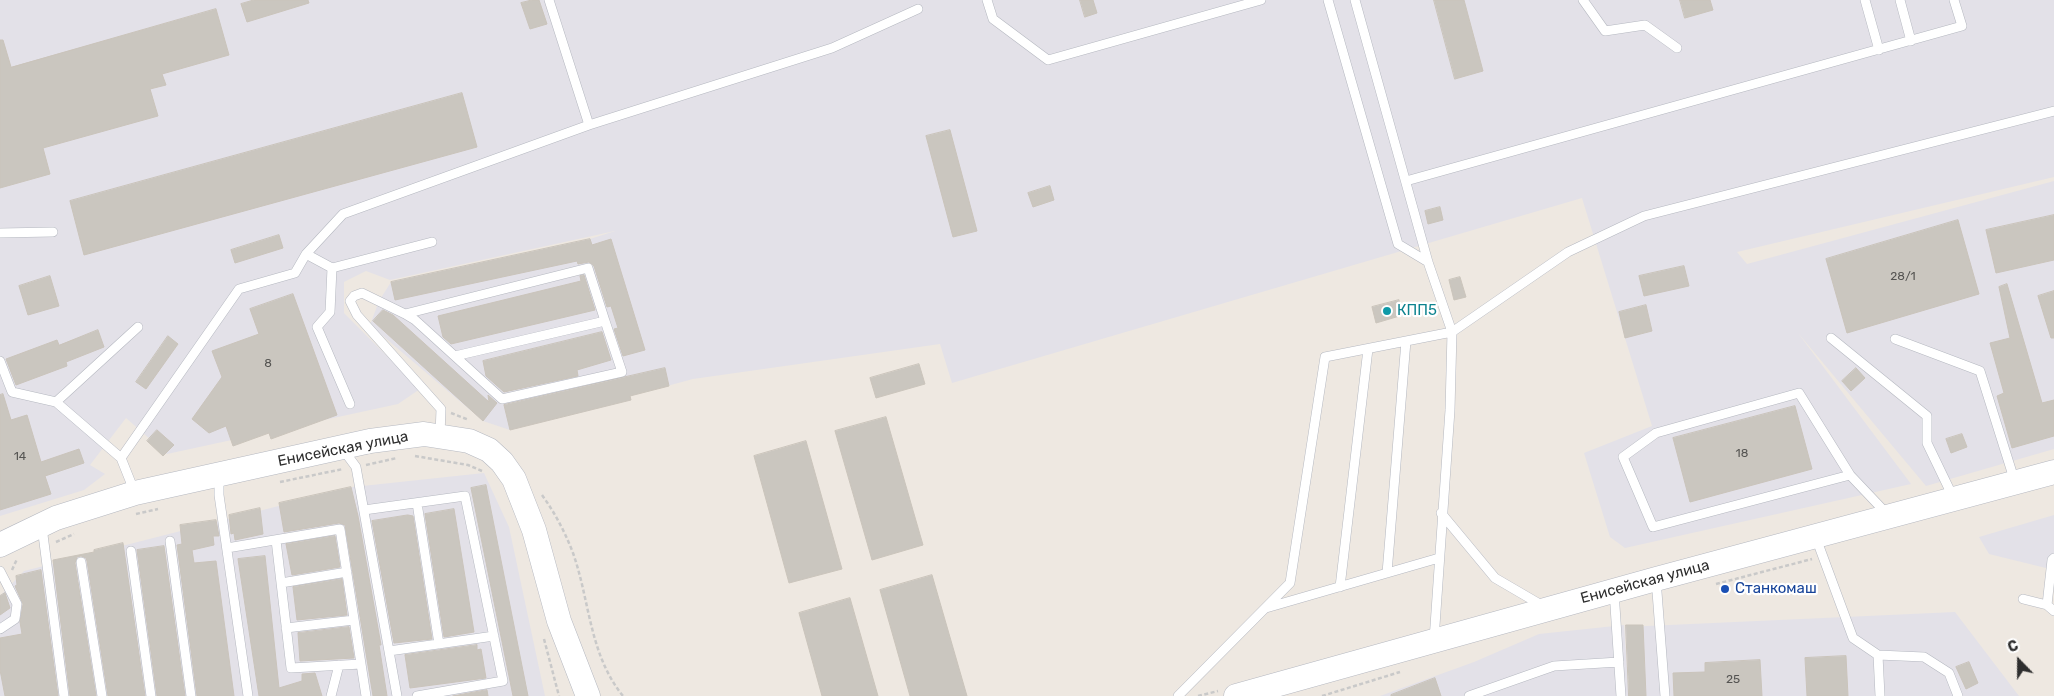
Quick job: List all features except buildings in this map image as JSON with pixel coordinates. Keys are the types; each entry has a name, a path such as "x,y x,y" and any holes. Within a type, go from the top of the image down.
{"street":[{"name":"Енисейская улица","path":"0,545 56,518 135,493 379,440 424,434 469,441 489,450 502,462 514,479 534,530 559,622 588,696"},
{"name":"Енисейская улица","path":"1236,696 1614,590 1888,516 2016,484 2054,472"}],"lane":[{"path":"550,0 588,124"},
{"path":"987,0 993,19 1048,60 1261,0"},
{"path":"1328,0 1398,244 1428,262"},
{"path":"1356,0 1428,262 1452,332 1450,410 1441,513 1434,641"},
{"path":"1583,0 1605,31 1645,25 1677,48"},
{"path":"1864,0 1879,50"},
{"path":"1900,0 1912,40"},
{"path":"1406,181 1962,26 1954,0"},
{"path":"121,458 239,289 295,273 306,254 343,214 588,124 832,48 918,9"},
{"path":"1178,696 1290,583 1325,356 1452,332 1568,252 1644,216 2054,111"},
{"path":"0,233 53,232"},
{"path":"306,254 332,268 432,242"},
{"path":"332,268 330,312 317,327 350,404"},
{"path":"405,314 588,268 622,372 502,399 415,320 362,293 354,296 350,302 358,315 441,409 440,435"},
{"path":"455,356 605,321"},
{"path":"56,402 138,327"},
{"path":"1831,338 1927,416 1927,443 1954,499"},
{"path":"1895,339 1980,371 2016,484"},
{"path":"1387,573 1406,341"},
{"path":"1340,587 1368,348"},
{"path":"0,361 12,392 56,402 121,458 135,493"},
{"path":"1850,475 1653,527 1623,457 1656,433 1799,393 1850,475 1888,516"},
{"path":"342,448 356,467 397,696"},
{"path":"218,476 219,495 248,696"},
{"path":"364,510 465,496 503,681 417,696"},
{"path":"417,503 439,644"},
{"path":"1441,513 1495,578 1548,609"},
{"path":"42,525 64,696"},
{"path":"227,548 340,529 366,696"},
{"path":"1815,536 1853,638 1878,655 1924,656 1949,673 1958,696"},
{"path":"276,540 291,668 361,664"},
{"path":"170,542 192,696"},
{"path":"131,551 151,696"},
{"path":"1264,609 1439,558"},
{"path":"2023,598 2051,608 2053,559"},
{"path":"81,562 102,696"},
{"path":"0,571 17,604 15,619 0,629"},
{"path":"281,583 347,572"},
{"path":"1656,579 1665,696"},
{"path":"1614,590 1621,696"},
{"path":"286,628 354,620"},
{"path":"389,651 494,636"},
{"path":"1878,655 1880,696"},
{"path":"1469,696 1554,666 1619,662"},
{"path":"331,696 338,665"}],"shaded area":[{"path":"0,0 2054,0 2054,177 1737,252 1747,264 2054,181 2054,449 1926,486 1798,333 1911,484 1625,548 1610,537 1584,453 1652,426 1582,198 952,383 940,344 693,379 630,396 631,400 510,430 483,421 370,325 379,301 391,282 590,239 615,231 390,280 366,271 344,282 344,313 420,389 398,404 167,454 126,418 90,465 105,474 84,490 0,516"},
{"path":"484,473 509,527 545,696 0,696 0,596 24,571 353,487"},
{"path":"2054,515 2054,570 1989,554 1979,537"},
{"path":"1955,612 2019,696 1630,696 1625,627"},
{"path":"1624,625 1629,696 1380,696 1474,662 1539,634"}],"place":[{"name":"КПП5","path":"1387,311"},
{"name":"Станкомаш","path":"1725,589"}]}
